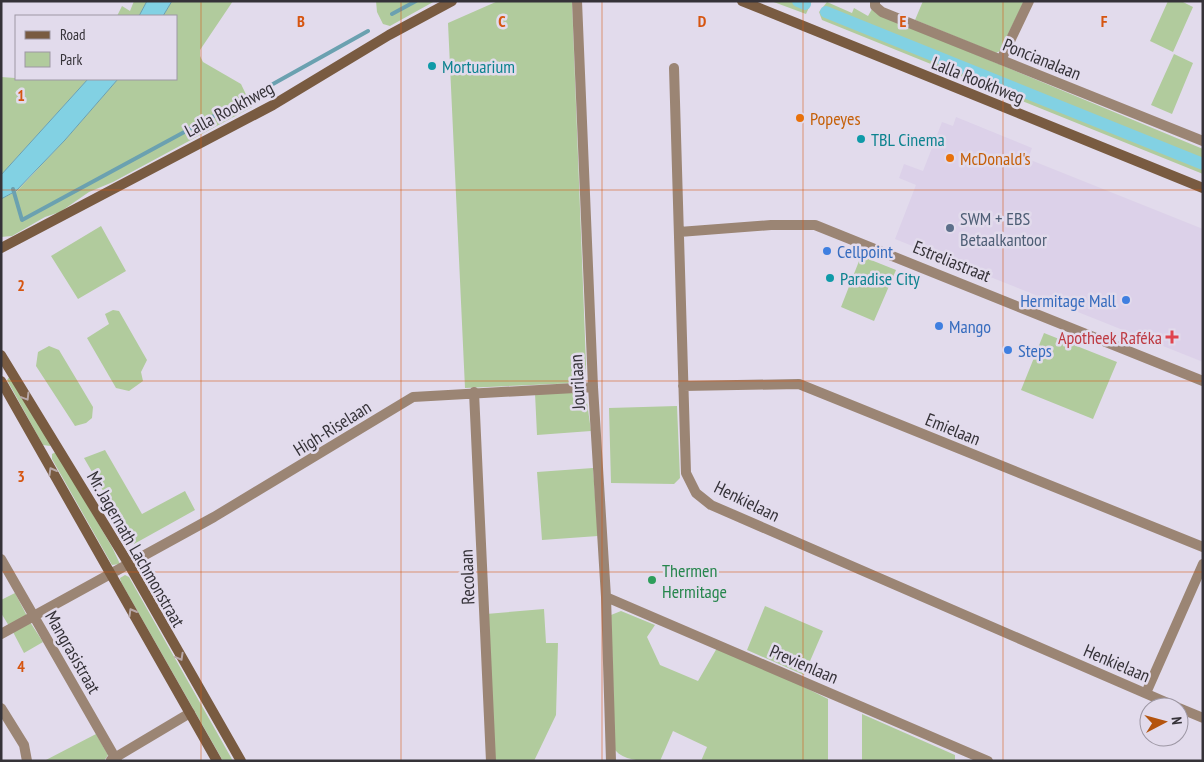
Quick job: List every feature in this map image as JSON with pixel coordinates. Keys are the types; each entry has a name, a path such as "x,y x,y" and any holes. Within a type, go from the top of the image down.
{"street":[{"name":"Lalla Rookhweg","path":"1,248 273,105 389,35 452,1"},
{"name":"Jourilaan","path":"577,1 593,387 606,597 611,761"},
{"name":"Lalla Rookhweg","path":"742,1 1203,188"},
{"name":"Poncianalaan","path":"875,1 875,6 882,12 1203,141"},
{"path":"1001,60 1028,1"},
{"name":"Henkielaan","path":"674,68 686,473 696,493 711,505 1155,697"},
{"name":"Estreliastraat","path":"679,232 771,225 815,225 1203,380"},
{"name":"Lalla Rookhweg","path":"1,240 17,239"},
{"name":"Mr. Jagernath Lachmonstraat","path":"1,355 128,563 241,761"},
{"name":"Mr. Jagernath Lachmonstraat","path":"1,381 217,761"},
{"name":"Emielaan","path":"683,386 799,384 1203,547"},
{"name":"High-Riselaan","path":"1,634 222,512 413,397 474,392 593,387"},
{"name":"Recolaan","path":"474,392 491,761"},
{"path":"42,453 56,445"},
{"name":"Mangrasistraat","path":"1,559 114,760"},
{"path":"1146,693 1203,564"},
{"name":"Previenlaan","path":"606,597 988,761"},
{"path":"1,708 24,745 27,761"},
{"name":"Henkielaan","path":"1189,712 1203,718"},
{"path":"114,760 190,713"}],"shaded area":[{"name":"Hermitage Mall","path":"956,117 1032,148 1028,159 1203,229 1203,362 895,239 916,185 899,178 904,164 923,171 942,122 953,126"}],"green space":[{"path":"134,1 147,1 140,15 118,15 122,6 130,11"},
{"path":"172,1 233,1 200,50 200,56 203,62 241,84 252,107 113,182 89,192 60,212 45,217 12,236 1,237 1,199 17,191 117,80 178,80 178,15 164,15"},
{"path":"376,1 435,1 390,26 383,24 377,12"},
{"path":"498,1 572,1 586,364 585,377 577,383 465,388 448,23"},
{"path":"771,1 812,1 806,14"},
{"path":"923,1 1024,1 1000,51 996,53 915,20"},
{"path":"1168,1 1181,1 1193,7 1173,52 1150,41"},
{"path":"827,2 852,13 854,8 868,16 872,9 876,13 1203,149 1203,174 822,20 819,12"},
{"path":"1174,54 1193,63 1172,114 1151,105"},
{"path":"1,77 15,78 15,80 87,80 1,175"},
{"path":"101,226 126,271 78,299 51,256"},
{"path":"861,256 896,270 874,321 841,307"},
{"path":"113,310 119,311 147,360 141,372 143,381 129,391 116,388 87,338 109,324 105,314"},
{"path":"1044,333 1117,362 1093,419 1021,390"},
{"path":"49,346 59,350 93,407 92,418 86,423 75,426 36,366 38,352"},
{"path":"10,376 52,444 50,446 43,445 7,380"},
{"path":"535,393 578,393 586,395 591,431 537,435"},
{"path":"677,406 680,478 674,484 611,483 609,408"},
{"path":"105,450 142,514 185,491 195,510 134,544 84,458"},
{"path":"56,452 120,564 112,565 52,459 52,454"},
{"path":"593,468 598,536 542,540 537,472"},
{"path":"125,575 129,577 233,761 223,761 121,582 120,578"},
{"path":"15,593 27,616 9,626 1,613 1,600"},
{"path":"765,606 823,631 804,675 747,650"},
{"path":"544,609 546,643 558,643 556,715 534,761 492,761 486,614"},
{"path":"621,611 655,625 647,637 660,665 698,681 717,648 772,671 828,699 828,761 701,761 707,747 673,731 660,761 630,759 619,754 615,750 611,615"},
{"path":"30,622 43,642 24,653 13,632"},
{"path":"862,714 955,755 955,761 862,761"},
{"path":"96,734 108,755 104,761 44,761"}],"water":[{"path":"147,1 172,1 164,15 140,15"},
{"path":"87,80 117,80 65,140 16,191 1,199 1,175"}],"waterway":[{"path":"392,14 416,1"},
{"path":"798,1 805,4"},
{"path":"826,12 1203,164"},
{"path":"264,89 368,31"},
{"path":"13,189 22,220 247,98"}],"place":[{"name":"Mortuarium","path":"432,66"},
{"name":"Popeyes","path":"800,118"},
{"name":"TBL Cinema","path":"861,139"},
{"name":"McDonald's","path":"950,158"},
{"name":"SWM + EBS Betaalkantoor","path":"950,228"},
{"name":"Cellpoint","path":"827,251"},
{"name":"Paradise City","path":"830,278"},
{"name":"Hermitage Mall","path":"1126,300"},
{"name":"Mango","path":"939,326"},
{"name":"Apotheek Raféka","path":"1172,337"},
{"name":"Steps","path":"1008,350"},
{"name":"Thermen Hermitage","path":"652,580"}]}
